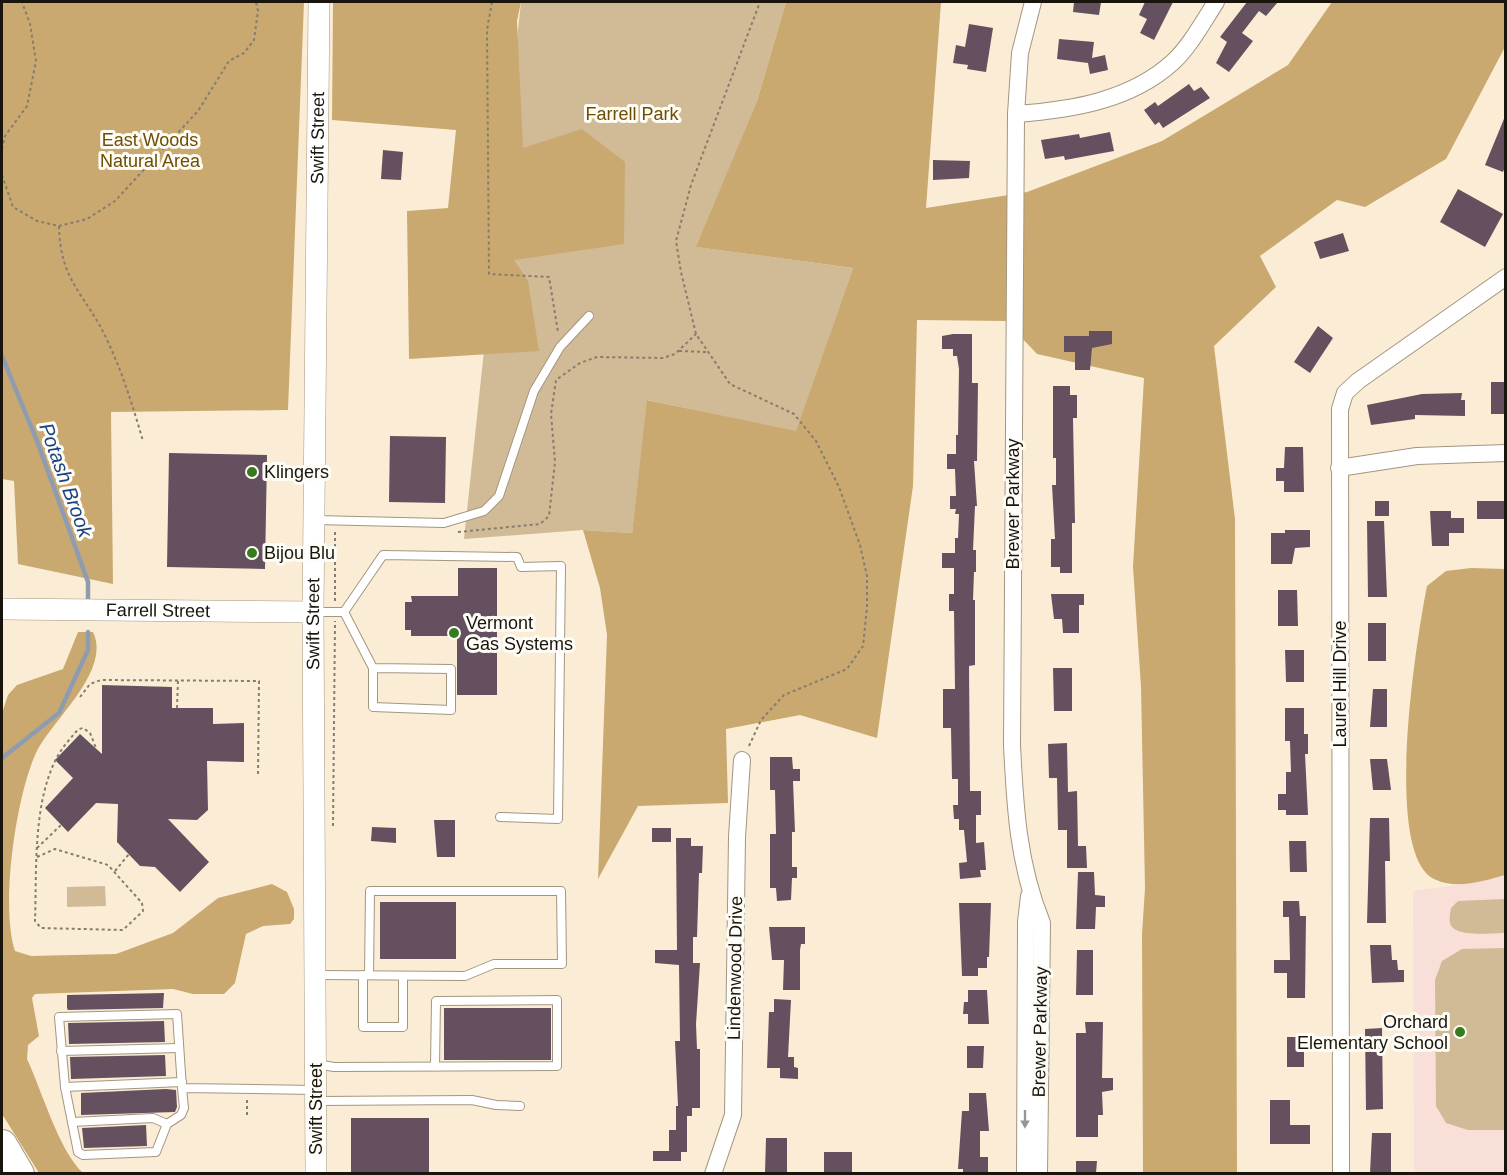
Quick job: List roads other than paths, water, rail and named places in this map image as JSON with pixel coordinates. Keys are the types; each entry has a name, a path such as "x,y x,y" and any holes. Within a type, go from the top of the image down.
{"highway":[{"path":"2,1145 19,1173"}],"street":[{"name":"Swift Street","path":"316,1173 314,612 319,2"},
{"name":"Brewer Parkway","path":"1033,2 1020,53 1016,114 1012,745 1016,826 1030,892 1042,922 1039,1173"},
{"path":"1016,114 1055,111 1088,104 1120,94 1150,80 1174,61 1216,2"},
{"name":"Laurel Hill Drive","path":"1341,1173 1340,409 1345,393 1358,381 1506,277"},
{"path":"1339,468 1417,456 1506,453"},
{"name":"Farrell Street","path":"2,609 314,612"},
{"name":"Lindenwood Drive","path":"713,1173 733,1115 736,837 742,760"},
{"name":"Brewer Parkway","path":"1025,1173 1026,922 1030,892"}],"lane":[{"path":"315,520 444,523 484,511 499,496 534,391 560,347 589,316"},
{"path":"339,612 383,555 518,557 521,567 561,566 558,819 500,817"},
{"path":"314,612 339,612"},
{"path":"339,612 373,668 373,707 451,710 452,669 373,668"},
{"path":"315,975 366,975 404,976 465,976 494,964 561,964 561,891 370,891 366,975 363,1027 403,1027 404,976"},
{"path":"316,1064 334,1067 435,1067 557,1066 557,1000 436,1001 435,1067"},
{"path":"177,1014 179,1048 184,1108 181,1115 167,1124 156,1152 83,1155 78,1152 65,1087 59,1017 177,1014"},
{"path":"61,1051 179,1048"},
{"path":"65,1087 182,1085 247,1088 316,1095 472,1100 496,1105 520,1106"},
{"path":"72,1122 153,1118 167,1124"}],"waterway":[{"name":"Potash Brook","path":"2,356 37,441 88,582 88,605"},
{"name":"Potash Brook","path":"2,758 59,713 88,650 88,632"}],"place":[{"name":"Klingers","path":"252,472"},
{"name":"Bijou Blu","path":"252,553"},
{"name":"Vermont Gas Systems","path":"454,633"},
{"name":"Orchard Elementary School","path":"1460,1032"}],"park label":[{"name":"Farrell Park","path":"632,114"},
{"name":"East Woods Natural Area","path":"150,150"}]}
